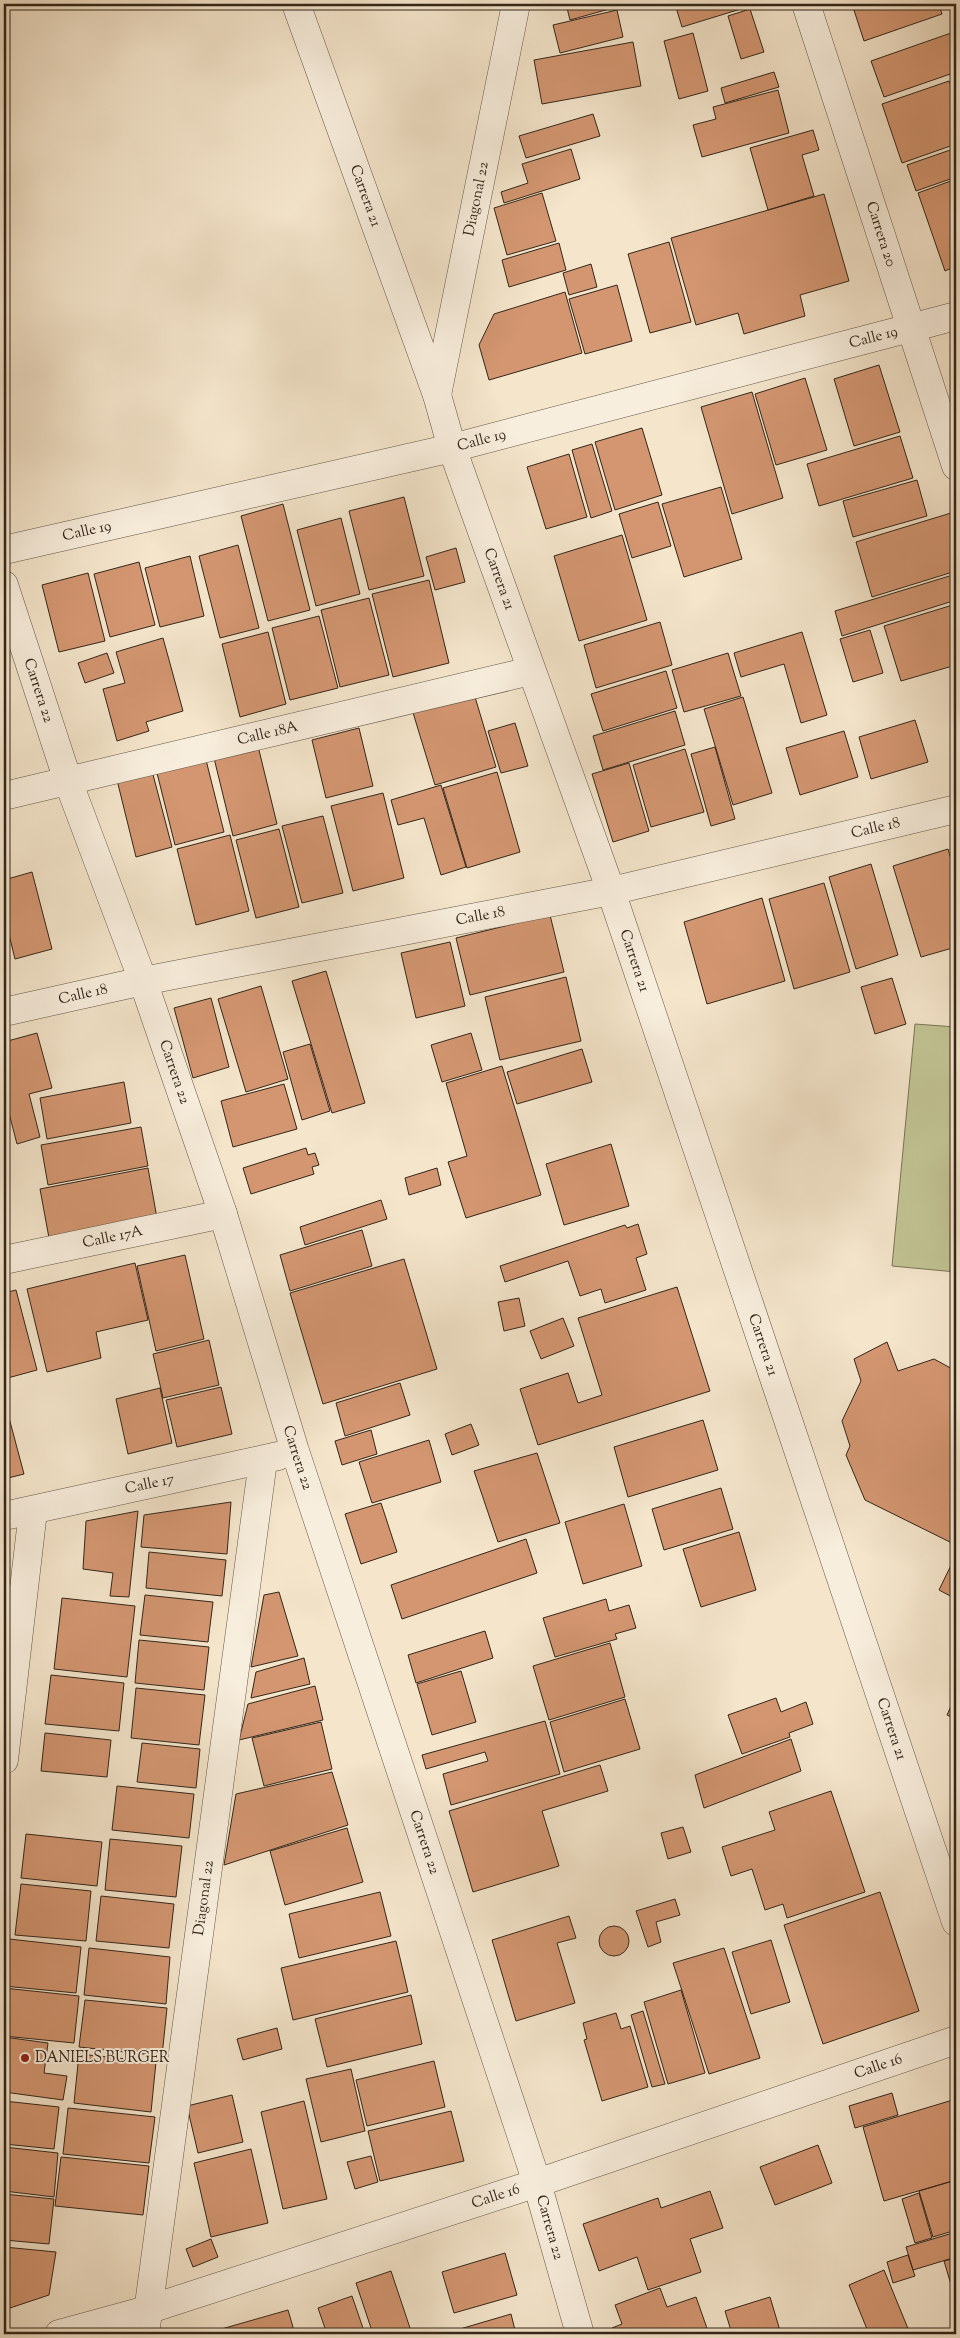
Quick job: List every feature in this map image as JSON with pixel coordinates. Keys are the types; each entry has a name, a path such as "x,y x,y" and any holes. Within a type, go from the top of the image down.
{"street":[{"name":"Carrera 21","path":"296,4 437,394 452,448 611,891 956,1922"},
{"name":"Diagonal 22","path":"437,394 516,4"},
{"name":"Carrera 20","path":"806,4 956,466"},
{"name":"Calle 19","path":"4,550 452,448 956,316"},
{"name":"Carrera 22","path":"4,585 68,781 142,981 222,1214 296,1451 537,2183 580,2334"},
{"name":"Calle 18A","path":"4,796 531,671"},
{"name":"Calle 18","path":"4,1012 142,981 611,891 956,809"},
{"name":"Calle 17A","path":"4,1260 222,1214"},
{"name":"Calle 17","path":"4,1516 263,1461 296,1451"},
{"name":"Diagonal 22","path":"146,2322 263,1461"},
{"path":"4,1760 33,1511"},
{"name":"Calle 16","path":"59,2334 146,2322 537,2183 956,2040"}],"green space":[{"path":"915,1024 956,1027 956,1272 892,1266"}],"building":[{"path":"566,4 619,4 620,6 570,20"},
{"path":"675,4 743,4 744,8 682,27"},
{"path":"852,4 939,4 942,14 864,41"},
{"path":"750,9 764,52 741,59 728,16"},
{"path":"617,10 623,37 560,53 553,25"},
{"path":"693,33 708,91 679,99 664,41"},
{"path":"951,33 956,49 956,72 884,97 871,61"},
{"path":"633,42 641,86 542,104 534,60"},
{"path":"774,72 779,87 725,103 721,88"},
{"path":"949,81 956,98 956,144 902,163 882,104"},
{"path":"778,90 789,133 702,157 693,125 716,119 713,107"},
{"path":"593,114 600,136 526,158 519,136"},
{"path":"813,130 819,150 802,155 814,196 768,210 750,148"},
{"path":"956,148 956,177 916,191 907,165"},
{"path":"571,149 580,179 504,203 501,192 528,183 522,164"},
{"path":"956,179 956,266 945,271 918,193"},
{"path":"542,193 556,241 507,255 494,208"},
{"path":"824,194 849,281 800,295 805,316 744,334 738,313 696,325 671,238"},
{"path":"669,242 691,322 650,333 628,254"},
{"path":"559,243 566,270 509,287 502,260"},
{"path":"591,264 597,287 569,295 563,273"},
{"path":"617,285 632,341 585,354 569,299"},
{"path":"565,292 582,353 489,380 479,345 494,314"},
{"path":"879,365 900,432 854,446 834,379"},
{"path":"805,378 827,450 776,465 755,394"},
{"path":"752,392 783,498 732,514 701,407"},
{"path":"642,428 662,495 615,510 595,442"},
{"path":"900,436 913,478 819,506 807,464"},
{"path":"592,444 612,511 591,518 572,450"},
{"path":"569,454 587,517 546,529 527,467"},
{"path":"917,480 927,516 853,537 843,501"},
{"path":"721,487 742,559 684,577 662,504"},
{"path":"404,497 424,576 369,590 349,511"},
{"path":"658,502 671,546 632,558 619,514"},
{"path":"283,504 310,610 268,621 241,516"},
{"path":"951,513 956,530 956,571 872,597 856,542"},
{"path":"341,518 360,594 316,606 297,530"},
{"path":"622,535 647,620 579,641 554,556"},
{"path":"238,545 259,628 220,638 199,556"},
{"path":"456,548 465,582 435,590 426,557"},
{"path":"190,556 204,616 160,627 145,568"},
{"path":"139,562 155,625 110,637 94,574"},
{"path":"88,573 105,641 59,652 42,585"},
{"path":"956,574 956,600 842,636 835,611"},
{"path":"429,580 449,663 393,677 372,594"},
{"path":"369,598 389,675 340,687 321,610"},
{"path":"956,604 956,665 901,681 884,626"},
{"path":"319,616 338,688 290,700 272,628"},
{"path":"660,622 672,665 596,688 584,645"},
{"path":"870,630 883,673 853,682 840,639"},
{"path":"268,632 286,704 240,717 222,644"},
{"path":"802,632 827,715 801,723 784,664 741,677 734,653"},
{"path":"163,638 183,711 146,722 149,731 117,741 103,689 125,683 116,652"},
{"path":"107,653 114,673 85,683 78,663"},
{"path":"728,653 741,696 684,712 672,670"},
{"path":"666,671 677,708 603,731 591,694"},
{"path":"472,687 496,767 435,785 411,706"},
{"path":"743,697 772,793 733,805 704,709"},
{"path":"675,711 685,745 603,770 593,736"},
{"path":"915,720 928,762 871,779 859,737"},
{"path":"515,723 528,766 501,773 488,731"},
{"path":"359,728 373,786 326,798 312,740"},
{"path":"844,731 858,777 800,795 786,748"},
{"path":"258,746 277,824 233,836 214,758"},
{"path":"715,747 735,819 711,826 691,754"},
{"path":"685,749 704,812 651,827 633,765"},
{"path":"205,756 224,832 175,845 156,769"},
{"path":"629,763 649,831 613,842 592,774"},
{"path":"151,767 172,847 136,857 116,776"},
{"path":"497,772 520,852 467,868 443,788"},
{"path":"441,785 466,867 441,875 424,818 398,825 391,800"},
{"path":"383,793 404,878 353,891 331,806"},
{"path":"323,816 343,893 302,903 282,826"},
{"path":"279,829 299,907 256,918 236,840"},
{"path":"230,835 249,911 196,925 177,849"},
{"path":"956,847 956,871 950,849"},
{"path":"948,849 956,876 956,947 921,957 893,866"},
{"path":"871,864 898,955 856,969 829,877"},
{"path":"32,872 52,949 15,959 4,914 4,880"},
{"path":"824,883 850,972 794,989 769,899"},
{"path":"762,898 785,981 707,1004 684,922"},
{"path":"550,915 564,972 470,995 456,938"},
{"path":"4,939 8,956 4,957"},
{"path":"450,942 465,1006 416,1018 401,953"},
{"path":"326,971 365,1103 332,1113 292,981"},
{"path":"566,977 581,1041 500,1060 485,997"},
{"path":"892,978 906,1024 875,1034 861,987"},
{"path":"261,986 288,1079 246,1092 218,999"},
{"path":"211,998 229,1067 193,1078 174,1008"},
{"path":"37,1033 52,1088 29,1094 40,1137 17,1144 4,1094 4,1042"},
{"path":"471,1033 482,1070 442,1082 431,1045"},
{"path":"310,1044 330,1111 302,1120 283,1052"},
{"path":"582,1049 592,1082 517,1104 507,1072"},
{"path":"502,1066 541,1195 466,1218 448,1162 467,1156 446,1083"},
{"path":"124,1082 131,1123 47,1139 40,1098"},
{"path":"284,1084 297,1129 233,1147 221,1101"},
{"path":"141,1127 148,1166 48,1185 41,1145"},
{"path":"611,1144 629,1206 564,1225 546,1164"},
{"path":"306,1148 308,1155 315,1153 319,1165 312,1167 314,1174 251,1194 243,1168"},
{"path":"148,1168 157,1218 49,1238 40,1189"},
{"path":"437,1168 441,1185 409,1195 405,1178"},
{"path":"381,1200 387,1219 305,1245 300,1227"},
{"path":"638,1224 647,1254 636,1258 646,1290 605,1303 601,1289 580,1296 568,1261 505,1282 500,1266 625,1225 627,1228"},
{"path":"362,1230 372,1266 290,1291 280,1255"},
{"path":"185,1255 204,1339 156,1351 137,1266"},
{"path":"404,1259 437,1369 323,1404 290,1293"},
{"path":"135,1263 148,1320 96,1332 101,1358 47,1372 27,1289"},
{"path":"677,1287 710,1391 538,1445 520,1389 568,1373 578,1403 602,1395 578,1318"},
{"path":"16,1290 37,1370 4,1379 4,1293"},
{"path":"519,1298 525,1326 504,1331 498,1302"},
{"path":"563,1318 574,1346 541,1359 530,1331"},
{"path":"209,1340 219,1385 163,1398 153,1354"},
{"path":"887,1342 898,1371 934,1359 956,1371 956,1545 865,1500 846,1455 850,1446 842,1421 861,1381 854,1359"},
{"path":"400,1383 410,1415 345,1436 336,1403"},
{"path":"221,1387 232,1434 177,1447 166,1400"},
{"path":"160,1388 172,1443 128,1454 116,1399"},
{"path":"4,1399 24,1474 4,1479"},
{"path":"703,1420 718,1470 628,1497 614,1447"},
{"path":"471,1424 479,1445 452,1455 445,1434"},
{"path":"371,1430 377,1454 342,1465 335,1441"},
{"path":"429,1440 441,1482 372,1503 359,1462"},
{"path":"537,1453 560,1523 498,1542 474,1471"},
{"path":"721,1488 733,1529 664,1550 652,1509"},
{"path":"231,1502 227,1554 141,1547 144,1515"},
{"path":"381,1503 397,1552 361,1564 345,1514"},
{"path":"624,1504 642,1566 583,1584 565,1522"},
{"path":"138,1511 129,1597 110,1596 113,1573 83,1569 86,1521"},
{"path":"739,1532 756,1590 701,1607 683,1549"},
{"path":"526,1539 537,1573 402,1619 391,1585"},
{"path":"149,1552 226,1560 222,1596 146,1588"},
{"path":"956,1555 956,1599 939,1590"},
{"path":"279,1592 298,1656 251,1667 264,1595"},
{"path":"145,1595 213,1602 208,1642 140,1635"},
{"path":"62,1598 135,1606 127,1677 54,1669"},
{"path":"606,1599 609,1611 629,1605 636,1628 615,1634 617,1639 555,1657 543,1618"},
{"path":"485,1631 493,1658 416,1683 408,1655"},
{"path":"139,1640 209,1647 204,1690 135,1683"},
{"path":"610,1643 625,1697 549,1720 533,1666"},
{"path":"304,1658 310,1684 251,1698 256,1672"},
{"path":"461,1671 476,1722 432,1735 417,1684"},
{"path":"51,1675 124,1683 119,1731 45,1724"},
{"path":"315,1686 323,1720 239,1740 248,1704"},
{"path":"136,1688 205,1695 199,1745 131,1738"},
{"path":"956,1695 956,1719 947,1715"},
{"path":"776,1698 781,1712 806,1702 813,1724 789,1733 790,1737 742,1754 728,1715"},
{"path":"625,1699 640,1749 564,1772 550,1722"},
{"path":"545,1721 560,1774 451,1805 443,1774 488,1761 485,1752 426,1769 422,1755"},
{"path":"321,1722 332,1769 264,1786 252,1738"},
{"path":"45,1733 111,1740 107,1777 41,1771"},
{"path":"791,1739 801,1771 704,1808 695,1775"},
{"path":"142,1743 200,1749 196,1788 137,1782"},
{"path":"600,1765 608,1791 542,1811 559,1866 473,1892 449,1811"},
{"path":"332,1772 348,1825 224,1865 236,1794"},
{"path":"117,1786 194,1794 189,1838 112,1830"},
{"path":"831,1791 865,1892 787,1918 783,1904 765,1910 752,1869 731,1876 722,1847 775,1830 769,1812"},
{"path":"683,1827 691,1852 668,1859 661,1833"},
{"path":"347,1828 363,1882 285,1905 270,1851"},
{"path":"26,1834 102,1842 97,1886 21,1878"},
{"path":"110,1839 182,1846 176,1897 105,1890"},
{"path":"21,1884 91,1891 86,1941 15,1935"},
{"path":"380,1892 391,1936 299,1958 289,1914"},
{"path":"880,1892 919,2011 823,2044 784,1925"},
{"path":"101,1896 174,1904 169,1948 96,1941"},
{"path":"675,1899 680,1915 656,1922 661,1942 648,1947 636,1911"},
{"path":"569,1916 576,1938 557,1943 575,2003 516,2021 492,1940"},
{"path":"614,1926 625,1930 629,1941 625,1952 614,1956 603,1952 599,1941 603,1930"},
{"path":"9,1939 81,1947 76,1993 4,1986"},
{"path":"771,1940 790,2002 751,2014 732,1952"},
{"path":"396,1941 408,1992 293,2020 281,1968"},
{"path":"89,1948 170,1957 166,2004 84,1995"},
{"path":"724,1948 760,2058 709,2074 673,1963"},
{"path":"4,1988 79,1996 74,2043 4,2036"},
{"path":"681,1990 705,2073 668,2084 644,2002"},
{"path":"411,1995 422,2044 327,2067 315,2019"},
{"path":"85,2000 167,2008 162,2056 79,2047"},
{"path":"643,2011 665,2084 652,2087 631,2015"},
{"path":"616,2013 621,2029 630,2026 648,2087 602,2101 584,2040 587,2039 583,2023"},
{"path":"277,2028 282,2049 243,2060 237,2039"},
{"name":"DANIELS BURGER","path":"4,2037 48,2043 44,2073 67,2076 63,2100 4,2092"},
{"path":"79,2054 156,2062 151,2112 74,2103"},
{"path":"434,2061 445,2107 367,2126 356,2080"},
{"path":"351,2069 365,2131 321,2142 306,2079"},
{"path":"892,2093 898,2115 855,2128 849,2106"},
{"path":"232,2095 243,2142 198,2153 187,2106"},
{"path":"956,2099 956,2180 884,2201 863,2127"},
{"path":"4,2101 59,2107 54,2149 4,2144"},
{"path":"304,2101 327,2199 283,2209 261,2112"},
{"path":"68,2108 155,2117 149,2163 63,2154"},
{"path":"451,2111 464,2161 380,2181 368,2131"},
{"path":"818,2145 832,2183 775,2205 760,2167"},
{"path":"4,2147 58,2153 54,2197 4,2191"},
{"path":"251,2149 268,2223 211,2237 194,2163"},
{"path":"371,2156 378,2182 355,2189 347,2162"},
{"path":"61,2157 149,2166 143,2215 55,2206"},
{"path":"956,2180 956,2230 933,2237 919,2191"},
{"path":"710,2191 723,2228 690,2239 701,2272 648,2290 637,2257 599,2271 583,2224 658,2198 661,2208"},
{"path":"919,2193 932,2238 915,2243 902,2199"},
{"path":"4,2194 54,2199 49,2244 4,2240"},
{"path":"956,2232 956,2257 913,2270 906,2247"},
{"path":"211,2239 218,2257 193,2267 186,2249"},
{"path":"4,2247 56,2252 49,2295 4,2310"},
{"path":"505,2253 517,2295 454,2313 442,2272"},
{"path":"908,2255 915,2276 893,2283 887,2262"},
{"path":"956,2258 956,2298 955,2298 944,2261"},
{"path":"884,2270 909,2331 902,2334 869,2334 849,2285"},
{"path":"391,2271 412,2334 373,2334 356,2283"},
{"path":"660,2288 667,2307 696,2297 709,2334 614,2334 612,2328 622,2324 615,2305"},
{"path":"352,2296 365,2334 327,2334 318,2308"},
{"path":"770,2297 781,2334 732,2334 725,2311"},
{"path":"288,2310 295,2334 204,2334"},
{"path":"511,2314 516,2334 443,2334"}],"place":[{"name":"DANIELS BURGER","path":"25,2058"}]}
